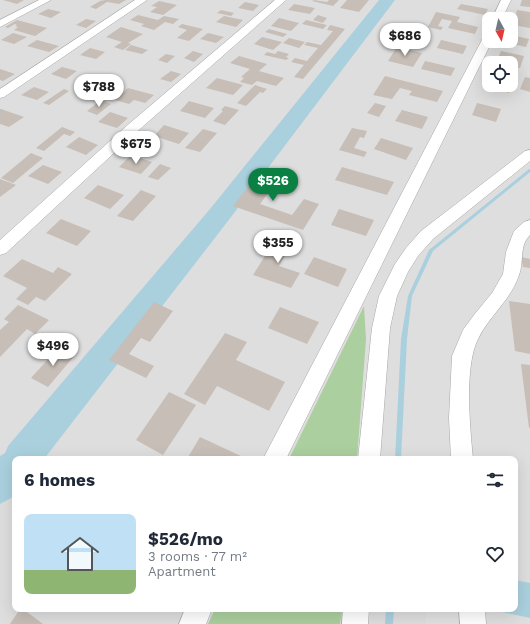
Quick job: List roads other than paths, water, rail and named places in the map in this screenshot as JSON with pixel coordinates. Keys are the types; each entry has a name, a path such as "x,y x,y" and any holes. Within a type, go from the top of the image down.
{"street":[{"path":"0,24 46,0"},
{"path":"0,94 142,0"},
{"path":"0,249 135,126 281,0"},
{"path":"500,12 506,0"},
{"path":"276,456 483,48"},
{"path":"369,456 381,328 388,296 400,269 427,235 530,154"},
{"path":"462,456 460,418 462,356 470,336 480,320 498,298 511,275 514,252 520,235 530,226"},
{"path":"192,624 198,612"},
{"path":"355,624 356,612"},
{"path":"472,612 474,624"}],"water":[{"path":"518,581 530,583 530,618 503,612 518,612"}],"waterway":[{"path":"23,456 219,215 387,0"},
{"path":"398,456 404,339 410,296 431,250 530,170"},
{"path":"0,485 12,471"},
{"path":"389,624 390,612"}]}
